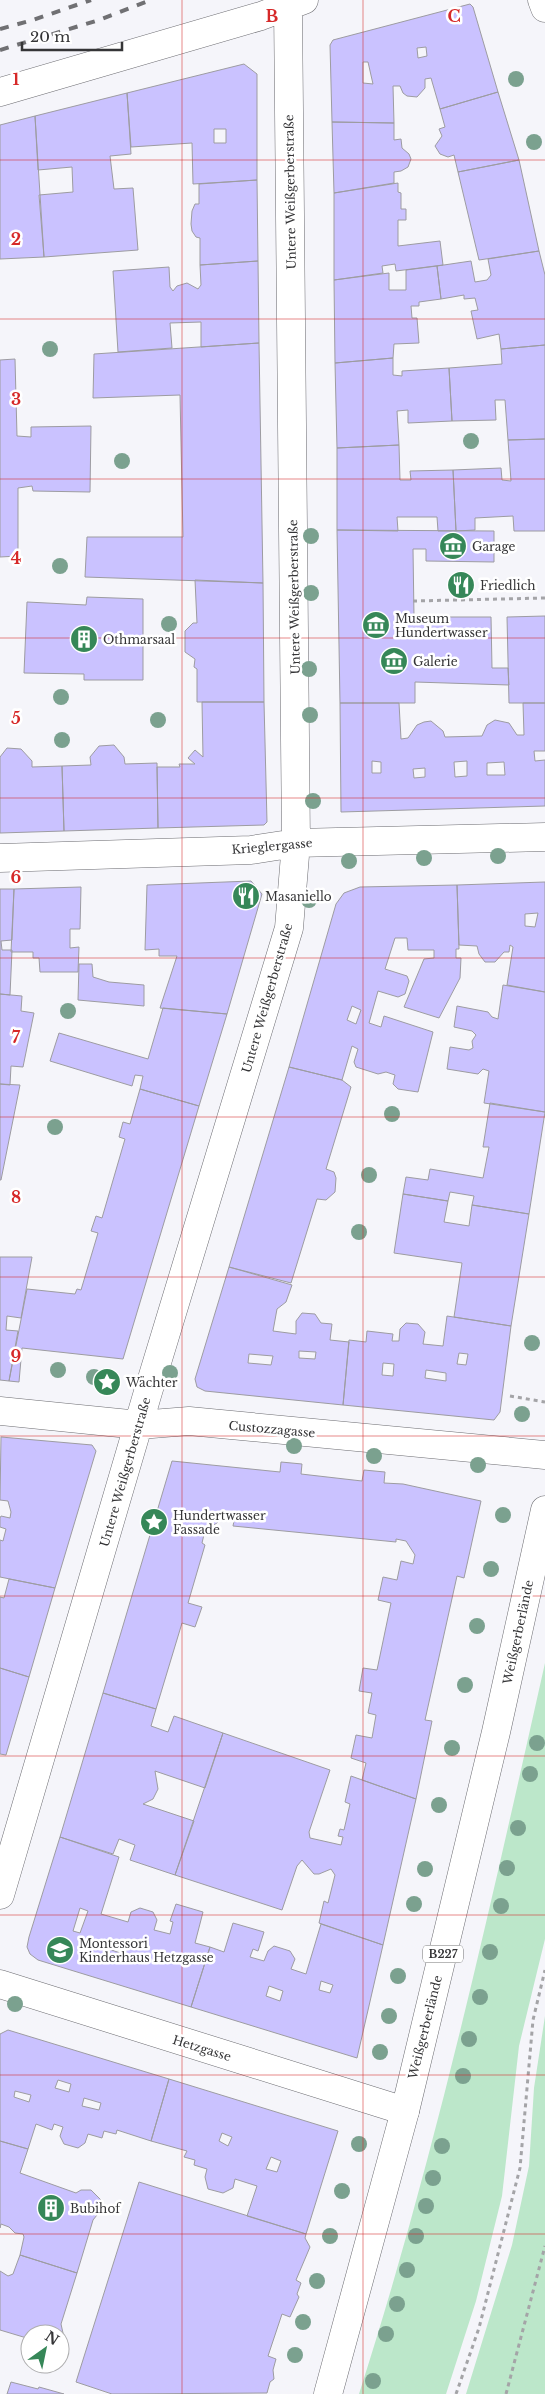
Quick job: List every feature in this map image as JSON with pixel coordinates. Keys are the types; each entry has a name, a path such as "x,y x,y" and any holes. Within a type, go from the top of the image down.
{"street":[{"path":"542,0 545,8"},
{"path":"0,92 261,16 292,2"},
{"name":"Untere Weißgerberstraße","path":"0,1895 289,928 296,843 292,2"},
{"name":"Krieglergasse","path":"0,858 251,850 296,843 545,837"},
{"name":"Custozzagasse","path":"0,1411 139,1425 189,1421 545,1455"},
{"name":"Weißgerberlände","path":"328,2394 405,2111 494,1742 545,1510"},
{"name":"Hetzgasse","path":"0,1984 405,2111"}],"path":[{"path":"413,601 545,598"},
{"path":"510,1396 545,1402"},
{"path":"456,2394 479,2328 520,2168 533,2020 545,1970"},
{"path":"506,2394 545,2246"}],"green space":[{"path":"545,1663 545,1939 519,2046 502,2196 476,2301 446,2394 359,2394 387,2304 437,2122 504,1847"},
{"path":"545,2016 545,2394 466,2394 512,2245 529,2166 534,2088"}],"building":[{"path":"470,4 473,7 498,92 440,109 431,78 425,79 425,88 417,97 407,96 403,93 400,86 393,86 394,123 332,122 330,45 333,40","holes":["426,47 427,56 418,58 417,48","363,62 368,62 373,84 363,83"]},
{"path":"244,64 257,74 257,180 193,184 192,143 131,147 127,93","holes":["214,129 226,129 226,143 214,143"]},
{"path":"498,92 519,160 458,172 454,155 448,157 440,154 435,146 442,136 439,129 445,127 440,109"},
{"path":"127,93 131,154 110,156 114,189 133,188 138,250 44,257 39,195 73,192 72,167 38,170 35,116"},
{"path":"35,116 44,257 0,259 0,125"},
{"path":"332,122 394,123 394,140 401,139 402,148 409,154 411,159 408,167 394,172 394,183 334,193"},
{"path":"519,160 539,251 479,260 458,172"},
{"path":"257,180 258,261 200,265 200,238 196,237 192,231 191,224 192,211 195,204 199,204 199,184"},
{"path":"398,183 398,192 401,193 401,209 406,209 406,220 398,220 398,246 440,241 443,265 396,271 395,264 382,266 383,273 334,280 334,193"},
{"path":"539,251 545,275 545,345 501,349 499,334 477,339 471,311 478,310 475,298 464,299 464,295 441,299 437,266 471,261 475,282 487,280 491,275 488,259"},
{"path":"258,261 259,343 201,347 201,322 170,323 172,348 118,352 113,271 169,267 170,287 173,291 177,286 187,283 198,289 201,285 200,265"},
{"path":"437,266 441,299 419,302 419,306 411,306 412,318 417,318 419,343 394,344 393,358 335,363 334,280 389,273 389,290 406,290 406,270"},
{"path":"259,343 263,583 85,577 87,537 183,537 180,395 93,398 94,354"},
{"path":"545,345 545,439 508,440 505,400 495,400 496,420 452,421 449,368 502,364 501,349"},
{"path":"393,358 393,375 402,376 402,371 449,368 452,421 408,423 408,410 397,411 399,445 337,448 335,363"},
{"path":"15,359 17,436 31,437 31,427 91,426 90,492 33,491 32,486 18,488 18,556 0,557 0,360"},
{"path":"545,439 545,531 514,531 513,516 475,518 475,530 456,531 453,470 501,468 502,480 511,481 508,440"},
{"path":"399,445 400,480 411,480 410,471 453,470 456,531 438,531 437,517 397,517 398,531 337,530 337,448"},
{"path":"337,530 494,531 494,562 426,561 426,549 413,549 414,617 491,617 492,668 508,668 509,685 415,682 415,703 340,703"},
{"path":"195,580 263,583 264,702 197,702 197,669 194,667 195,659 185,652 185,631 193,623 197,623"},
{"name":"Othmarsaal","path":"87,597 143,599 143,680 84,680 84,674 24,673 27,602 86,605"},
{"path":"545,616 545,703 509,703 507,617"},
{"path":"202,702 264,702 267,822 264,825 158,828 157,767 180,767 179,764 195,764 188,758 195,750 203,757"},
{"path":"340,703 399,703 401,739 408,738 417,725 431,721 443,731 445,737 482,736 487,725 495,720 509,723 517,735 524,735 523,703 545,703 545,751 534,751 535,761 545,760 545,806 341,812","holes":["372,761 381,762 381,773 372,773","467,761 467,776 455,777 454,762","504,762 505,775 487,775 487,763","425,768 425,777 414,778 413,769"]},
{"path":"114,745 124,757 125,764 157,763 158,828 64,831 62,766 91,765 90,757 99,746"},
{"path":"7,748 21,749 32,761 32,767 62,766 64,831 0,833 0,757"},
{"path":"251,881 262,894 227,1014 160,1008 177,956 159,956 159,949 145,950 147,885"},
{"path":"545,882 545,992 507,985 513,947 510,945 509,952 504,952 495,962 485,962 479,954 477,946 459,945 457,885","holes":["538,913 535,927 525,926 525,914"]},
{"path":"457,885 459,949 456,949 456,958 461,958 460,978 439,1018 404,1007 424,959 434,958 434,950 408,950 407,938 395,938 385,969 407,976 409,981 405,994 398,997 378,991 369,1023 381,1027 384,1016 433,1032 418,1092 398,1089 393,1084 395,1075 386,1072 378,1074 356,1067 354,1062 358,1049 352,1046 342,1080 289,1067 336,904 344,893 360,887","holes":["352,1006 361,1010 356,1024 347,1020"]},
{"path":"81,887 80,929 70,929 70,948 79,947 78,972 40,972 39,958 33,958 33,952 11,952 14,889"},
{"path":"0,889 14,889 12,940 1,941 2,950 12,950 10,995 0,994"},
{"path":"79,964 92,964 93,977 109,982 144,985 144,1006 78,1000"},
{"path":"503,985 545,992 545,1112 484,1103 489,1071 483,1069 478,1074 447,1069 450,1047 469,1050 473,1048 472,1041 476,1035 472,1031 454,1027 457,1006 488,1012 492,1017 498,1019"},
{"path":"0,994 22,996 21,1011 34,1013 23,1067 11,1066 10,1085 0,1084"},
{"path":"163,1008 227,1014 199,1106 140,1089 143,1076 135,1075 132,1086 50,1061 59,1033 148,1059"},
{"path":"289,1067 342,1080 351,1087 326,1169 334,1172 336,1178 335,1192 326,1200 317,1199 291,1283 229,1267"},
{"path":"0,1084 20,1085 1,1180 0,1180"},
{"path":"140,1089 199,1106 123,1359 22,1348 19,1382 9,1381 27,1289 75,1294 77,1289 81,1290 98,1233 91,1231 96,1216 102,1218 125,1139 119,1137 123,1122 130,1124"},
{"path":"490,1103 545,1112 529,1214 472,1205 474,1196 450,1192 448,1201 403,1194 406,1177 428,1180 430,1169 483,1178 489,1147 483,1147"},
{"path":"403,1194 448,1201 444,1222 469,1226 472,1205 529,1214 511,1326 454,1317 462,1263 394,1253"},
{"path":"0,1257 32,1257 21,1318 7,1316 6,1330 18,1331 9,1381 0,1380"},
{"path":"229,1267 292,1285 286,1302 277,1309 273,1331 296,1334 296,1321 302,1313 315,1314 321,1323 332,1324 330,1340 349,1342 343,1405 205,1391 197,1387 195,1379","holes":["299,1351 316,1352 315,1359 299,1358","249,1354 273,1356 271,1365 248,1363"]},
{"path":"447,1316 511,1326 500,1412 494,1420 343,1405 349,1340 366,1342 367,1331 393,1334 392,1341 399,1341 400,1329 406,1323 418,1324 425,1332 423,1344 443,1346","holes":["459,1353 468,1354 466,1365 457,1364","383,1363 394,1364 393,1376 382,1375","426,1370 446,1373 446,1381 425,1378"]},
{"path":"1,1437 92,1445 96,1451 55,1588 0,1577 0,1540 3,1541 6,1529 0,1527 0,1518 1,1516 10,1518 11,1512 8,1501 0,1500"},
{"path":"172,1461 280,1472 281,1462 302,1464 301,1474 362,1481 364,1470 385,1472 384,1483 403,1484 481,1501 464,1578 457,1576 425,1720 432,1721 416,1799 362,1780 366,1763 351,1758 356,1735 372,1738 376,1715 368,1713 372,1693 359,1691 363,1668 377,1670 391,1603 378,1600 383,1577 397,1580 401,1561 413,1564 415,1555 406,1541 396,1539 396,1542 233,1526 234,1521 215,1519 218,1522 209,1529 206,1526 202,1543 205,1545 188,1603 202,1607 195,1627 182,1623 156,1709 103,1693"},
{"path":"9,1579 55,1588 29,1677 0,1668 0,1597 4,1598"},
{"path":"0,1668 29,1677 6,1755 0,1754"},
{"path":"103,1693 156,1709 151,1726 168,1732 174,1716 223,1733 205,1788 155,1771 158,1789 153,1799 143,1804 194,1821 175,1875 130,1860 135,1845 119,1839 113,1854 60,1837"},
{"path":"223,1733 330,1770 309,1832 310,1838 341,1845 343,1837 338,1836 340,1829 344,1830 350,1804 345,1802 351,1776 416,1799 383,1945 319,1923 324,1901 328,1903 335,1875 331,1869 314,1874 302,1860 297,1866 282,1910 175,1875"},
{"path":"60,1837 119,1857 101,1914 128,1922 131,1912 140,1908 153,1912 157,1920 154,1930 170,1934 173,1922 170,1921 176,1904 203,1912 195,1943 210,1947 191,2007 38,1960 30,1954 27,1947","holes":["80,1908 88,1911 80,1933 73,1931","109,1939 126,1944 123,1954 106,1948"]},
{"path":"233,1923 264,1932 258,1951 253,1949 250,1957 264,1961 268,1951 274,1946 290,1951 295,1959 291,1969 306,1974 321,1924 383,1945 357,2058 191,2007 210,1947 224,1952","holes":["321,1981 333,1985 330,1993 319,1990","269,1986 283,1991 280,2001 266,1996"]},
{"path":"8,2030 169,2079 151,2141 117,2130 116,2134 104,2131 102,2138 88,2134 85,2143 78,2148 64,2144 60,2136 63,2127 54,2124 52,2130 36,2124 28,2149 0,2141 0,2034","holes":["58,2080 71,2084 69,2092 55,2088","15,2091 31,2095 29,2102 14,2097","84,2098 101,2103 99,2110 82,2106"]},
{"path":"169,2079 338,2131 306,2234 247,2216 257,2186 235,2179 233,2188 223,2193 208,2189 205,2177 207,2169 194,2165 195,2160 184,2157 187,2151 151,2141","holes":["222,2133 232,2137 228,2146 219,2141","271,2157 281,2161 277,2172 266,2169"]},
{"name":"Bubihof","path":"0,2141 28,2149 20,2173 76,2193 81,2190 91,2190 101,2200 101,2210 93,2220 77,2273 20,2255 23,2234 15,2233 9,2227 1,2224 0,2228"},
{"path":"139,2182 306,2234 305,2238 310,2247 296,2280 301,2283 297,2294 299,2297 290,2317 282,2314 268,2356 276,2359 273,2370 274,2379 270,2382 267,2393 112,2394 76,2382"},
{"path":"20,2255 77,2273 61,2324 20,2324 20,2336 0,2330 0,2271 8,2276 13,2274"},
{"path":"11,2382 38,2389 39,2387 64,2394 7,2394"}],"railway":[{"path":"0,29 91,0"},
{"path":"0,50 99,20 151,0"}],"place":[{"name":"Garage","path":"453,546"},
{"name":"Friedlich","path":"461,585"},
{"name":"Museum Hundertwasser","path":"376,625"},
{"name":"Othmarsaal","path":"84,639"},
{"name":"Galerie","path":"394,661"},
{"name":"Masaniello","path":"246,896"},
{"name":"Wächter","path":"107,1382"},
{"name":"Hundertwasser Fassade","path":"154,1522"},
{"name":"Montessori Kinderhaus Hetzgasse","path":"60,1950"},
{"name":"Bubihof","path":"51,2208"}]}
